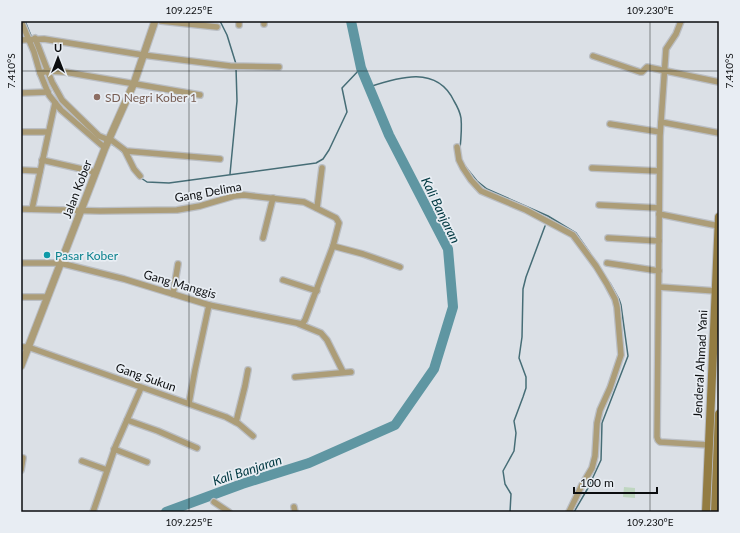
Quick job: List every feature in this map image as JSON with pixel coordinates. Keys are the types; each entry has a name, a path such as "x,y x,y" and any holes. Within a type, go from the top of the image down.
{"main road":[{"name":"Jenderal Ahmad Yani","path":"706,512 716,350 716,291 719,217"},
{"name":"Jenderal Ahmad Yani","path":"715,512 719,414"}],"street":[{"path":"21,21 32,39 45,72 48,92 55,103 82,129 125,151 220,159"},
{"name":"Jalan Kober","path":"21,366 25,347 60,263 95,172 134,83 155,21"},
{"path":"162,21 218,27"},
{"path":"681,21 676,34 666,50 660,132 658,440 660,442 709,445"},
{"path":"21,40 44,39 143,55 230,66 279,67"},
{"path":"593,56 640,72 647,67 719,82"},
{"path":"45,72 65,72 200,95"},
{"path":"45,72 62,100 99,136 108,142"},
{"path":"21,93 48,92"},
{"path":"32,209 55,103"},
{"path":"661,122 719,133"},
{"path":"610,124 660,132"},
{"path":"21,132 48,132"},
{"path":"457,147 459,160 463,168 481,191 573,235 607,284 617,307 621,355 600,410 597,423 595,456 592,468 569,512"},
{"path":"125,151 134,169 140,176"},
{"path":"42,160 95,172"},
{"path":"317,208 322,168"},
{"path":"592,168 659,171"},
{"path":"21,170 40,171"},
{"name":"Gang Delima","path":"21,209 177,210 200,206 234,196 244,195 304,202 336,218 339,223 333,246 306,320 304,323 297,323"},
{"path":"263,238 273,198"},
{"path":"599,205 659,211 719,226"},
{"path":"608,238 659,241"},
{"path":"333,246 357,252 400,267"},
{"name":"Gang Manggis","path":"21,263 60,263 98,272 209,305 297,323 321,333 327,340 343,372"},
{"path":"607,263 659,271"},
{"path":"173,294 178,264"},
{"path":"282,280 317,291"},
{"path":"659,287 716,291"},
{"path":"21,296 46,297"},
{"path":"189,404 209,305"},
{"name":"Gang Sukun","path":"25,347 189,404 236,422 253,436"},
{"path":"236,422 248,370"},
{"path":"295,376 351,372"},
{"path":"93,512 114,449 141,388"},
{"path":"127,420 158,431 197,448"},
{"path":"710,428 718,429"},
{"path":"114,449 147,462"},
{"path":"21,470 23,458"},
{"path":"82,461 107,470"},
{"path":"214,502 229,512"}],"green space":[{"path":"624,487 635,488 635,498 623,497"}],"waterway":[{"path":"25,21 32,38"},
{"path":"220,21 227,35 236,64"},
{"name":"Kali Banjaran","path":"166,512 242,484 309,463 395,425 434,369 453,307 448,249 389,135 361,68 351,21"},
{"path":"33,42 41,60"},
{"path":"230,174 237,101 236,68"},
{"path":"141,178 147,182 169,183 316,163 323,159 329,150 347,112 342,88 361,68"},
{"path":"369,87 393,80 416,77 428,78 438,82 447,90 460,114 460,149"},
{"path":"109,143 117,147 124,154"},
{"path":"465,166 477,181 487,189 548,216 576,233 590,253"},
{"path":"510,512 511,494 505,484 503,471 514,451 516,433 514,421 526,388 526,377 519,358 522,337 523,289 545,226"},
{"path":"574,512 588,488 601,460 602,423 628,356 621,305 610,283"}],"place":[{"name":"SD Negri Kober 1","path":"97,97"},
{"name":"Pasar Kober","path":"47,255"}]}
